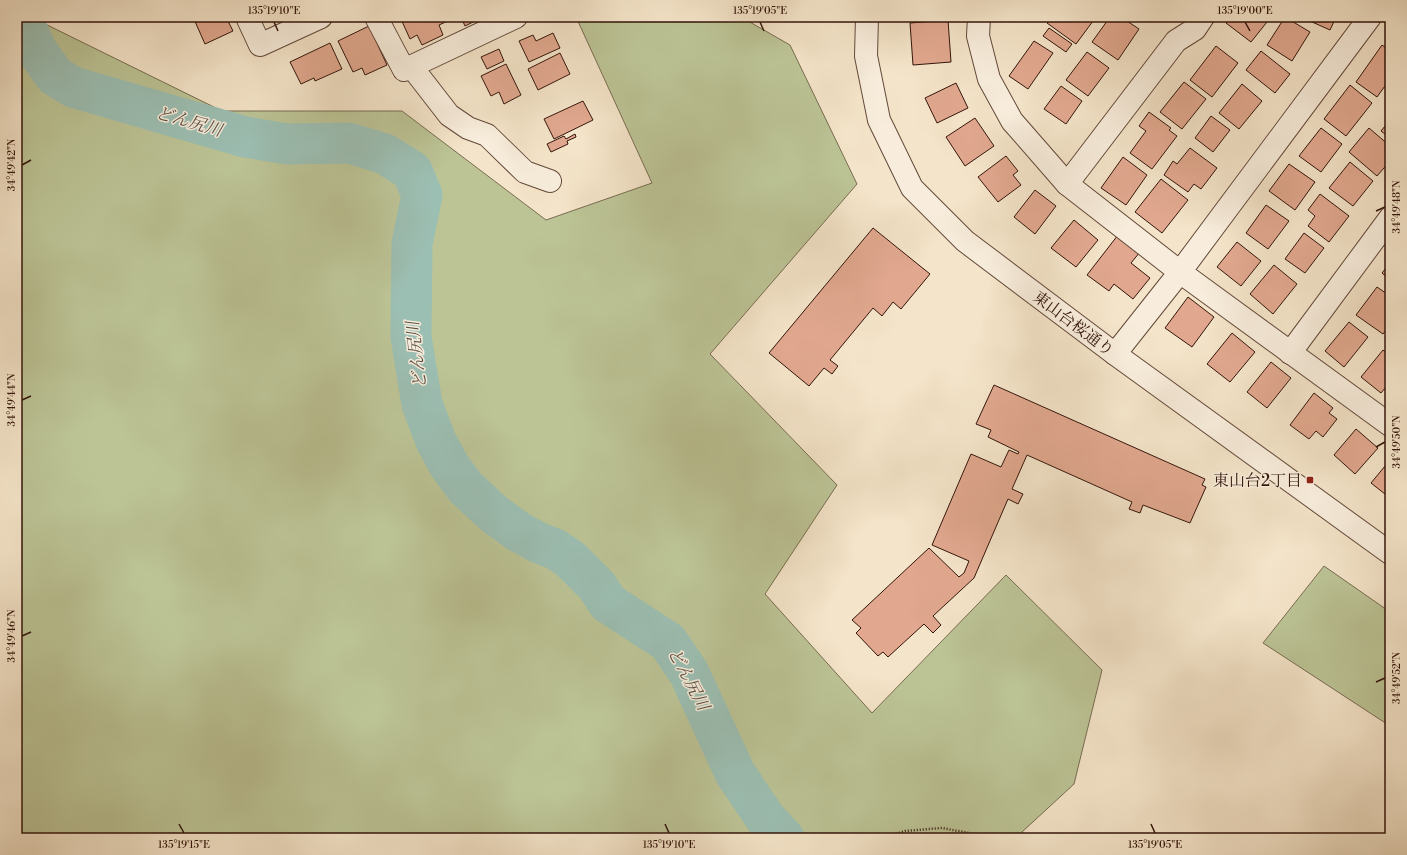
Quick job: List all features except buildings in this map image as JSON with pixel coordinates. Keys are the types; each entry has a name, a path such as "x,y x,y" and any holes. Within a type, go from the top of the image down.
{"street":[{"path":"247,17 260,45 321,17"},
{"path":"376,17 404,70 516,17"},
{"name":"東山台桜通り","path":"867,17 866,56 879,120 912,188 965,241 1115,354 1390,553"},
{"path":"979,17 978,36 989,79 1012,121 1067,184 1180,272 1390,425"},
{"path":"1067,184 1176,41 1195,29 1203,17"},
{"path":"1115,354 1180,272 1370,17"},
{"path":"411,66 449,115 468,128 487,135 525,172 550,180"},
{"path":"1290,353 1390,218"}],"path":[{"path":"885,838 905,831 942,828 996,838"}],"green space":[{"path":"17,17 31,17 222,111 402,111 546,220 652,183 576,17 741,17 790,45 857,184 710,354 837,485 765,594 872,713 1006,575 1102,670 1074,784 1022,832 1024,838 17,838"},
{"path":"1324,566 1390,612 1390,726 1263,643"}],"waterway":[{"name":"どん尻川","path":"21,17 37,51 55,76 73,87 245,137 287,144 349,143 385,154 412,171 422,195 412,244 411,337 422,404 436,441 449,465 465,487 494,514 519,532 539,543 555,549 570,559 597,586 608,603 668,642 689,673 735,773 766,819 784,838"}],"place":[{"name":"東山台2丁目","path":"1310,480"}]}
